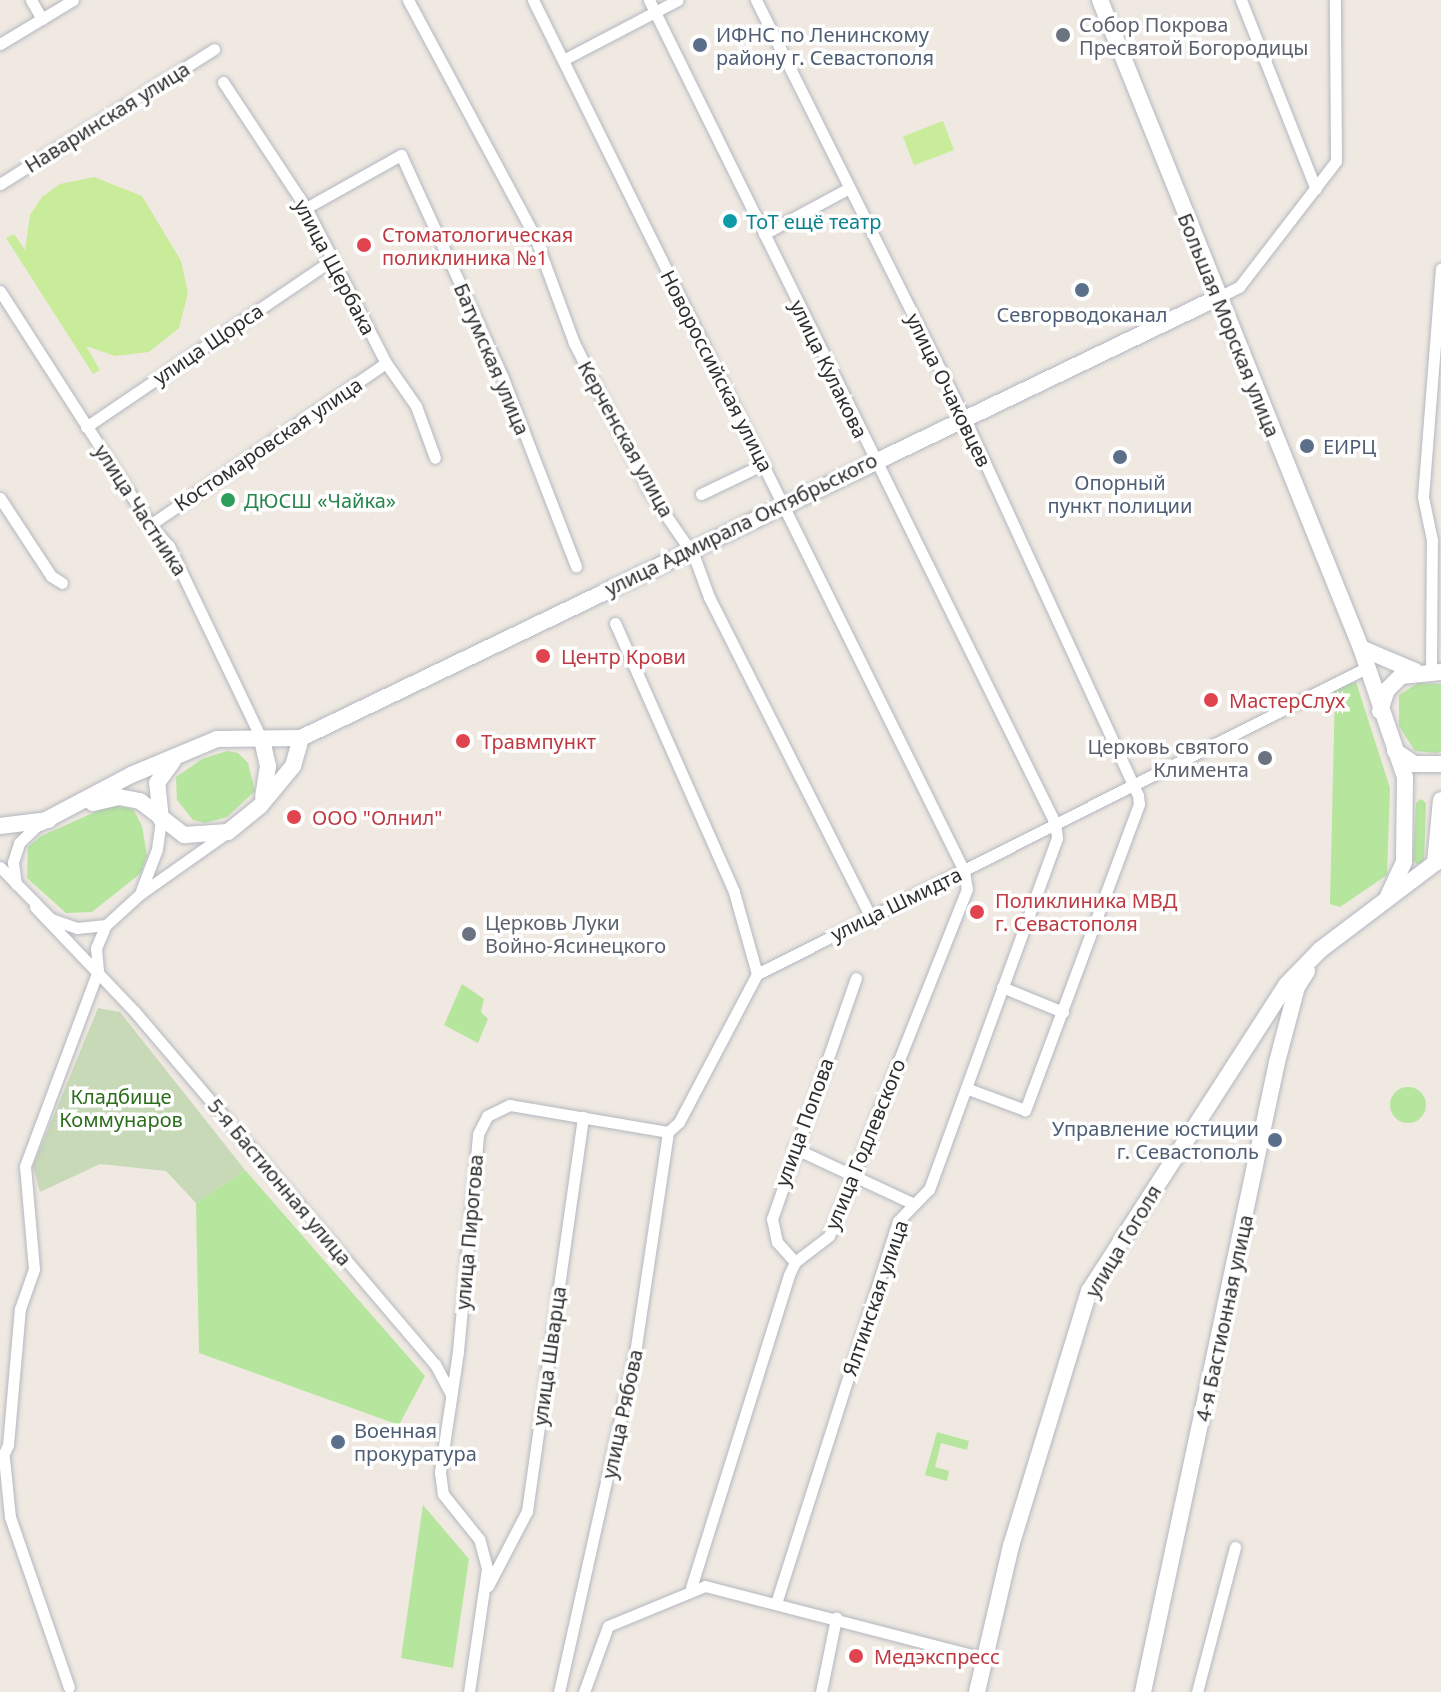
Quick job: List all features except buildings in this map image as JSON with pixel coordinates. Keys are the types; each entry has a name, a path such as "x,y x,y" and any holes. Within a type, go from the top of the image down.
{"main road":[{"name":"Большая Морская улица","path":"1100,0 1217,298 1361,648 1364,669 1405,777 1404,862 1383,905"},
{"name":"улица Адмирала Октябрьского","path":"262,740 301,738 963,417 1217,298"},
{"path":"1361,648 1434,671"},
{"path":"1380,712 1390,685 1434,671"},
{"path":"40,823 181,755 230,736 262,740 268,779 260,806"},
{"path":"0,826 40,823 119,797 148,806 175,832 195,838 228,832 260,806 293,766 301,738"},
{"path":"1394,750 1414,764 1441,764"},
{"path":"161,819 157,783 181,755"},
{"name":"улица Гоголя","path":"977,1692 1011,1546 1089,1291 1286,985 1320,950 1435,863 1441,800"},
{"name":"4-я Бастионная улица","path":"1143,1692 1277,1062 1297,987 1320,950"}],"street":[{"path":"31,0 42,19"},
{"path":"0,44 73,0"},
{"name":"Керченская улица","path":"408,0 535,237 574,343 650,492 691,550 709,597 871,918"},
{"name":"Новороссийская улица","path":"533,0 565,59 964,871"},
{"name":"улица Кулакова","path":"649,0 1055,823"},
{"path":"565,59 678,0"},
{"name":"улица Очаковцев","path":"756,0 963,417 1133,783"},
{"path":"1241,0 1316,189"},
{"path":"1217,298 1239,287 1336,161 1335,0"},
{"name":"Наваринская улица","path":"0,184 214,49"},
{"name":"улица Щербака","path":"223,82 306,208 330,261 386,363 416,406 435,458"},
{"name":"Батумская улица","path":"306,208 401,155 503,378 576,566"},
{"path":"764,234 849,188"},
{"name":"улица Щорса","path":"86,427 330,261"},
{"path":"1434,671 1432,540 1423,497 1441,269"},
{"name":"улица Частника","path":"0,291 150,525 169,546 214,632 262,740"},
{"name":"Костомаровская улица","path":"150,525 386,363"},
{"path":"701,494 764,464"},
{"path":"0,498 51,576 62,583"},
{"path":"583,1117 668,1132 679,1122 757,974 734,892 615,623"},
{"name":"улица Шмидта","path":"757,974 1364,669"},
{"path":"966,1088 1025,1110 1139,804 1133,783"},
{"path":"140,894 157,849 161,819"},
{"path":"17,888 15,853 40,823"},
{"name":"Ялтинская улица","path":"776,1603 898,1221 912,1203 929,1189 1002,987 1056,851 1055,823"},
{"path":"69,1687 10,1517 2,1460 20,1309 34,1269 25,1166 98,971 96,948 106,925 140,894 228,832"},
{"path":"0,867 35,907 69,927 106,925"},
{"name":"улица Годлевского","path":"795,1262 829,1236 967,889 964,871"},
{"name":"5-я Бастионная улица","path":"35,907 98,971 435,1364 452,1398"},
{"name":"улица Попова","path":"795,1262 777,1242 772,1219 794,1148 856,978"},
{"path":"1002,987 1063,1012"},
{"name":"улица Пирогова","path":"487,1586 479,1539 443,1494 440,1472 458,1351 477,1140 487,1116 510,1105 583,1117"},
{"name":"улица Шварца","path":"487,1586 527,1511 583,1117"},
{"name":"улица Рябова","path":"559,1692 635,1353 668,1132"},
{"path":"794,1148 912,1203"},
{"path":"691,1588 795,1262"},
{"path":"435,1364 447,1365 458,1351"},
{"path":"1197,1692 1235,1547"},
{"path":"469,1692 487,1586"},
{"path":"584,1692 608,1626 691,1588 705,1586 983,1658"},
{"path":"821,1692 836,1618"}],"green space":[{"path":"943,121 954,150 914,165 903,136"},
{"path":"94,177 142,196 181,261 188,293 179,328 149,352 115,356 86,346 100,370 93,374 6,238 14,234 25,250 30,215 42,197 60,184"},
{"path":"1356,682 1390,788 1387,875 1340,907 1330,904 1335,689"},
{"path":"1418,683 1441,684 1441,752 1415,751 1399,726 1399,695"},
{"path":"227,751 238,753 248,763 255,791 227,817 205,823 193,820 177,800 176,777 202,759"},
{"path":"1421,799 1426,803 1424,861 1419,865 1413,861 1416,803"},
{"path":"111,805 133,809 142,826 147,856 141,873 92,912 66,913 27,878 28,847 41,836"},
{"path":"462,984 484,999 481,1012 488,1019 478,1043 444,1025"},
{"name":"Кладбище Коммунаров","path":"98,1008 120,1012 245,1170 196,1203 166,1171 100,1164 40,1192 33,1166"},
{"path":"1408,1087 1421,1092 1426,1105 1421,1118 1408,1123 1395,1118 1390,1105 1395,1092"},
{"path":"245,1170 425,1376 399,1425 199,1353 196,1203"},
{"path":"937,1432 969,1441 967,1450 941,1443 935,1467 949,1471 947,1481 925,1475"},
{"path":"423,1505 469,1559 453,1668 401,1658"}],"place":[{"name":"Собор Покрова Пресвятой Богородицы","path":"1063,35"},
{"name":"ИФНС по Ленинскому району г. Севастополя","path":"700,45"},
{"name":"ТоТ ещё театр","path":"730,221"},
{"name":"Стоматологическая поликлиника №1","path":"364,245"},
{"name":"Севгорводоканал","path":"1082,290"},
{"name":"ЕИРЦ","path":"1307,446"},
{"name":"Опорный пункт полиции","path":"1120,457"},
{"name":"ДЮСШ «Чайка»","path":"228,500"},
{"name":"Центр Крови","path":"543,656"},
{"name":"МастерСлух","path":"1211,700"},
{"name":"Травмпункт","path":"463,741"},
{"name":"Церковь святого Климента","path":"1265,758"},
{"name":"ООО \"Олнил\"","path":"294,817"},
{"name":"Поликлиника МВД г. Севастополя","path":"977,912"},
{"name":"Церковь Луки Войно-Ясинецкого","path":"469,934"},
{"name":"Управление юстиции г. Севастополь","path":"1275,1140"},
{"name":"Военная прокуратура","path":"338,1442"},
{"name":"Медэкспресс","path":"856,1656"}]}
